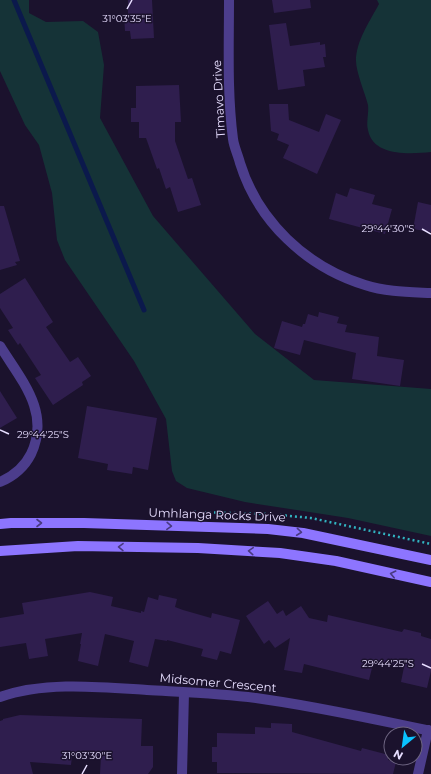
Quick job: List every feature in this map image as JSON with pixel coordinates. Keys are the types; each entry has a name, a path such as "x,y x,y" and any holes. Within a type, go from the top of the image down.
{"main road":[{"name":"Umhlanga Rocks Drive","path":"0,524 84,523 268,529 304,532 431,560"},
{"path":"0,551 78,546 198,548 280,553 336,561 431,582"}],"street":[{"name":"Timavo Drive","path":"229,0 229,99 233,141 252,195 290,242 316,263 330,271 378,289 431,293"},
{"path":"0,346 33,400 38,414 38,424 35,446 29,458 22,468 14,475 0,482"},
{"name":"Midsomer Crescent","path":"0,696 44,688 68,687 112,687 184,693 224,694 351,713 430,730"},
{"path":"182,774 184,693"},
{"path":"418,774 430,730"}],"path":[{"path":"311,518 431,544"}],"green space":[{"path":"0,0 29,0 29,13 46,22 83,21 98,32 104,65 100,118 153,216 255,334 314,380 431,389 431,536 348,518 245,502 187,488 176,481 172,471 166,419 134,361 65,260 57,240 52,193 39,145 25,125 0,71"},
{"path":"377,0 431,0 431,152 394,152 377,145 371,139 367,124 368,105 356,66 356,61 358,46 379,4"}],"building":[{"path":"128,0 152,0 154,38 131,39 130,31 125,31 124,16 128,16"},
{"path":"272,0 310,0 311,8 274,13"},
{"path":"286,23 290,46 320,42 320,45 325,44 326,57 323,57 325,67 303,70 305,86 278,90 269,25"},
{"path":"179,85 181,122 175,122 175,141 188,179 192,178 201,205 178,212 170,187 166,189 146,138 139,138 139,122 131,122 131,108 136,108 136,86"},
{"path":"269,104 288,104 289,120 319,132 326,114 341,120 317,174 283,158 289,145 277,140 279,134 271,131"},
{"path":"350,188 375,195 372,204 392,209 385,234 329,219 336,193 347,197"},
{"path":"418,202 431,205 431,232 413,229"},
{"path":"0,206 4,206 20,261 15,262 17,265 0,270"},
{"path":"25,278 53,322 46,327 70,362 78,357 91,376 82,382 83,385 53,405 35,378 41,375 20,343 18,345 8,330 13,328 0,308 0,294"},
{"path":"319,312 339,317 337,323 347,325 345,332 379,337 377,356 404,360 400,386 352,379 356,353 304,340 300,355 274,348 282,321 302,327 303,324 305,324 308,314 318,317"},
{"path":"0,391 17,418 0,428"},
{"path":"87,406 157,418 148,470 133,467 132,474 107,470 108,464 78,458"},
{"path":"90,592 113,597 111,606 141,613 141,611 144,612 148,597 158,600 159,595 177,599 175,607 183,610 211,618 212,613 240,620 231,654 220,651 217,660 201,656 203,649 167,640 155,639 148,667 129,662 134,641 105,634 98,666 78,661 82,633 45,639 48,656 29,659 26,643 0,647 0,618 24,614 22,603"},
{"path":"268,601 277,614 283,610 286,616 301,606 309,618 327,622 328,615 402,632 404,629 421,633 421,636 431,639 431,671 427,688 401,682 404,667 374,660 369,680 304,664 302,673 284,670 290,638 275,648 269,640 264,644 246,616"},
{"path":"20,715 142,719 141,746 153,746 153,767 148,774 100,774 101,756 72,756 71,765 30,762 33,774 0,774 0,721"},
{"path":"271,723 292,724 292,732 361,751 362,748 383,753 383,766 395,766 393,774 217,773 217,762 212,762 212,747 217,747 217,733 255,734 255,727 271,728"}],"waterway":[{"path":"14,0 144,310"}]}
